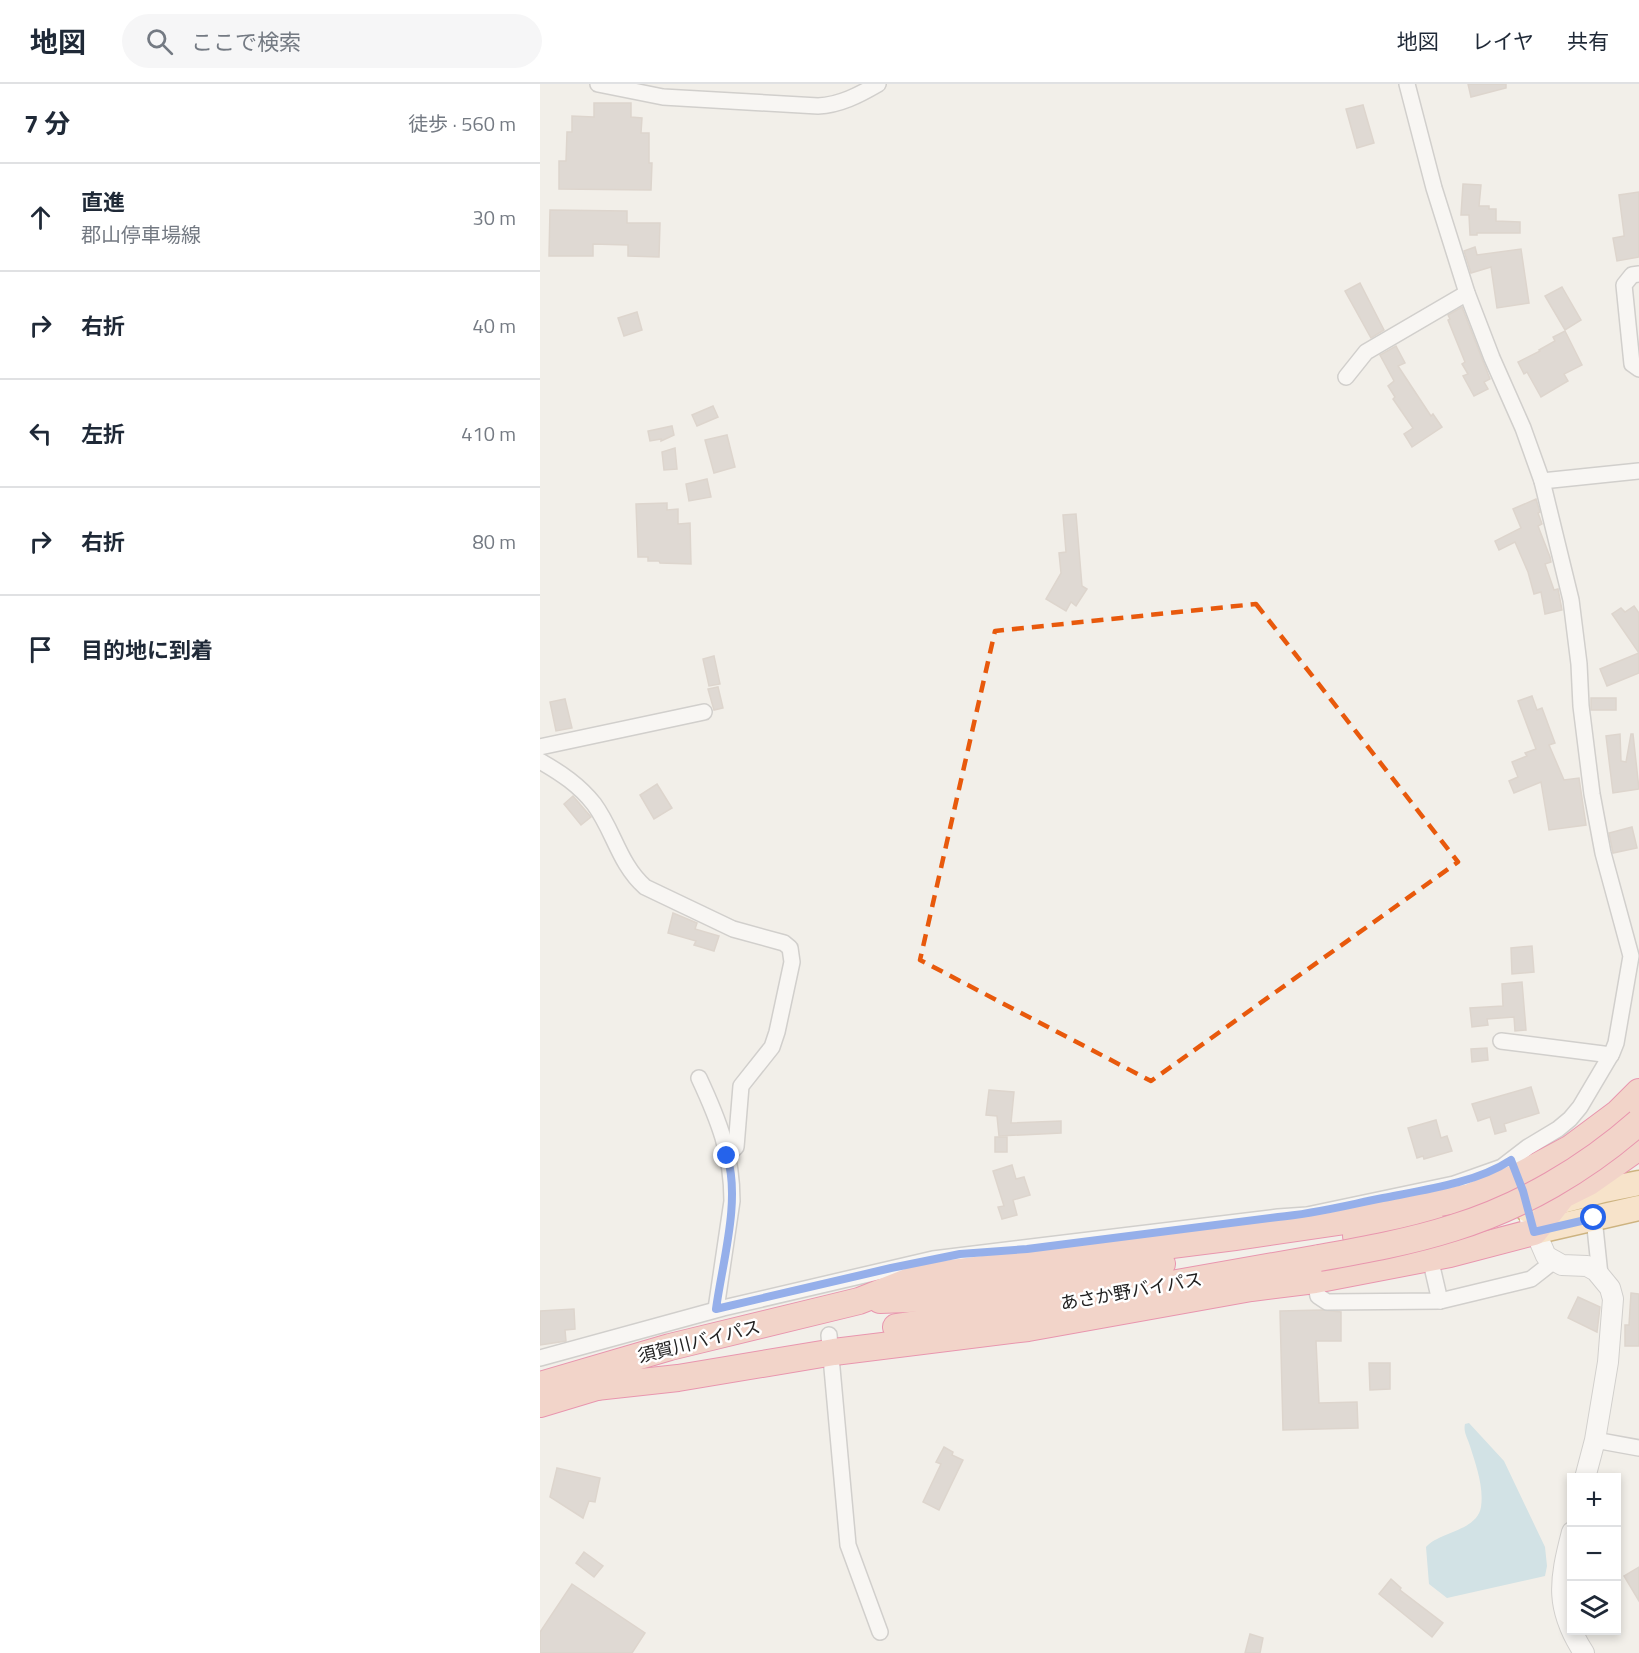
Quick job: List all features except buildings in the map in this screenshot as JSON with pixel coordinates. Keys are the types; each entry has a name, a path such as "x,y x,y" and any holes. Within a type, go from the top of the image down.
{"highway":[{"name":"あさか野バイパス","path":"859,1301 920,1277 1064,1257 1156,1248 1359,1219 1470,1197 1514,1169 1589,1136 1639,1092"},
{"name":"あさか野バイパス","path":"540,1404 672,1366 830,1344 898,1327 1075,1301 1400,1243 1484,1217 1529,1197 1610,1147 1639,1122"},
{"path":"830,1344 1028,1328 1251,1288 1315,1281 1430,1258 1531,1221 1563,1195 1589,1182 1639,1147"},
{"path":"859,1301 934,1298 1531,1221"},
{"name":"須賀川バイパス","path":"540,1385 670,1347 859,1301"}],"main road":[{"path":"1555,1203 1639,1183"},
{"path":"1531,1221 1594,1218 1639,1208"}],"street":[{"path":"598,84 663,97 818,106 847,100 878,84"},
{"path":"1407,84 1434,188 1467,293 1492,358 1523,428 1542,481 1571,600 1579,664 1581,706 1603,853 1635,958 1616,1043 1611,1055 1580,1107 1570,1119 1514,1169"},
{"path":"1639,274 1632,275 1624,285 1632,364 1639,369"},
{"path":"1346,376 1366,352 1467,293"},
{"path":"1542,481 1639,471"},
{"path":"540,747 704,712"},
{"path":"540,761 574,782 595,806 623,861 634,877 645,887 733,929 784,943 790,948 792,962 777,1032 772,1047 741,1086 736,1147 727,1156"},
{"path":"1500,1041 1611,1055"},
{"path":"699,1078 718,1120 730,1164 732,1201 716,1309"},
{"path":"540,1358 716,1309 880,1270 960,1254 1027,1249 1307,1215 1454,1184 1502,1167 1514,1169"},
{"path":"1514,1169 1531,1221 1546,1256 1562,1265 1587,1266 1600,1275 1610,1288 1613,1299 1608,1362 1595,1440 1586,1473"},
{"path":"1594,1218 1600,1275"},
{"path":"1430,1258 1440,1301"},
{"path":"1315,1281 1318,1296 1326,1302 1440,1301 1531,1279 1554,1261"},
{"path":"830,1344 848,1545 880,1632"},
{"path":"1595,1440 1639,1448"},
{"path":"1567,1554 1562,1576 1561,1596 1568,1624 1584,1653"}],"highlighted area":[{"path":"1256,604 1458,862 1151,1081 920,960 995,631"}],"water":[{"path":"1469,1423 1504,1461 1545,1547 1547,1566 1545,1576 1447,1598 1429,1584 1426,1547 1473,1521 1481,1507 1479,1476 1465,1430 1465,1424"}],"route":[{"path":"727,1156 730,1164 732,1201 716,1309 960,1254 1027,1249 1307,1215 1454,1184 1502,1167 1511,1160 1523,1191 1534,1232 1594,1218"}]}
